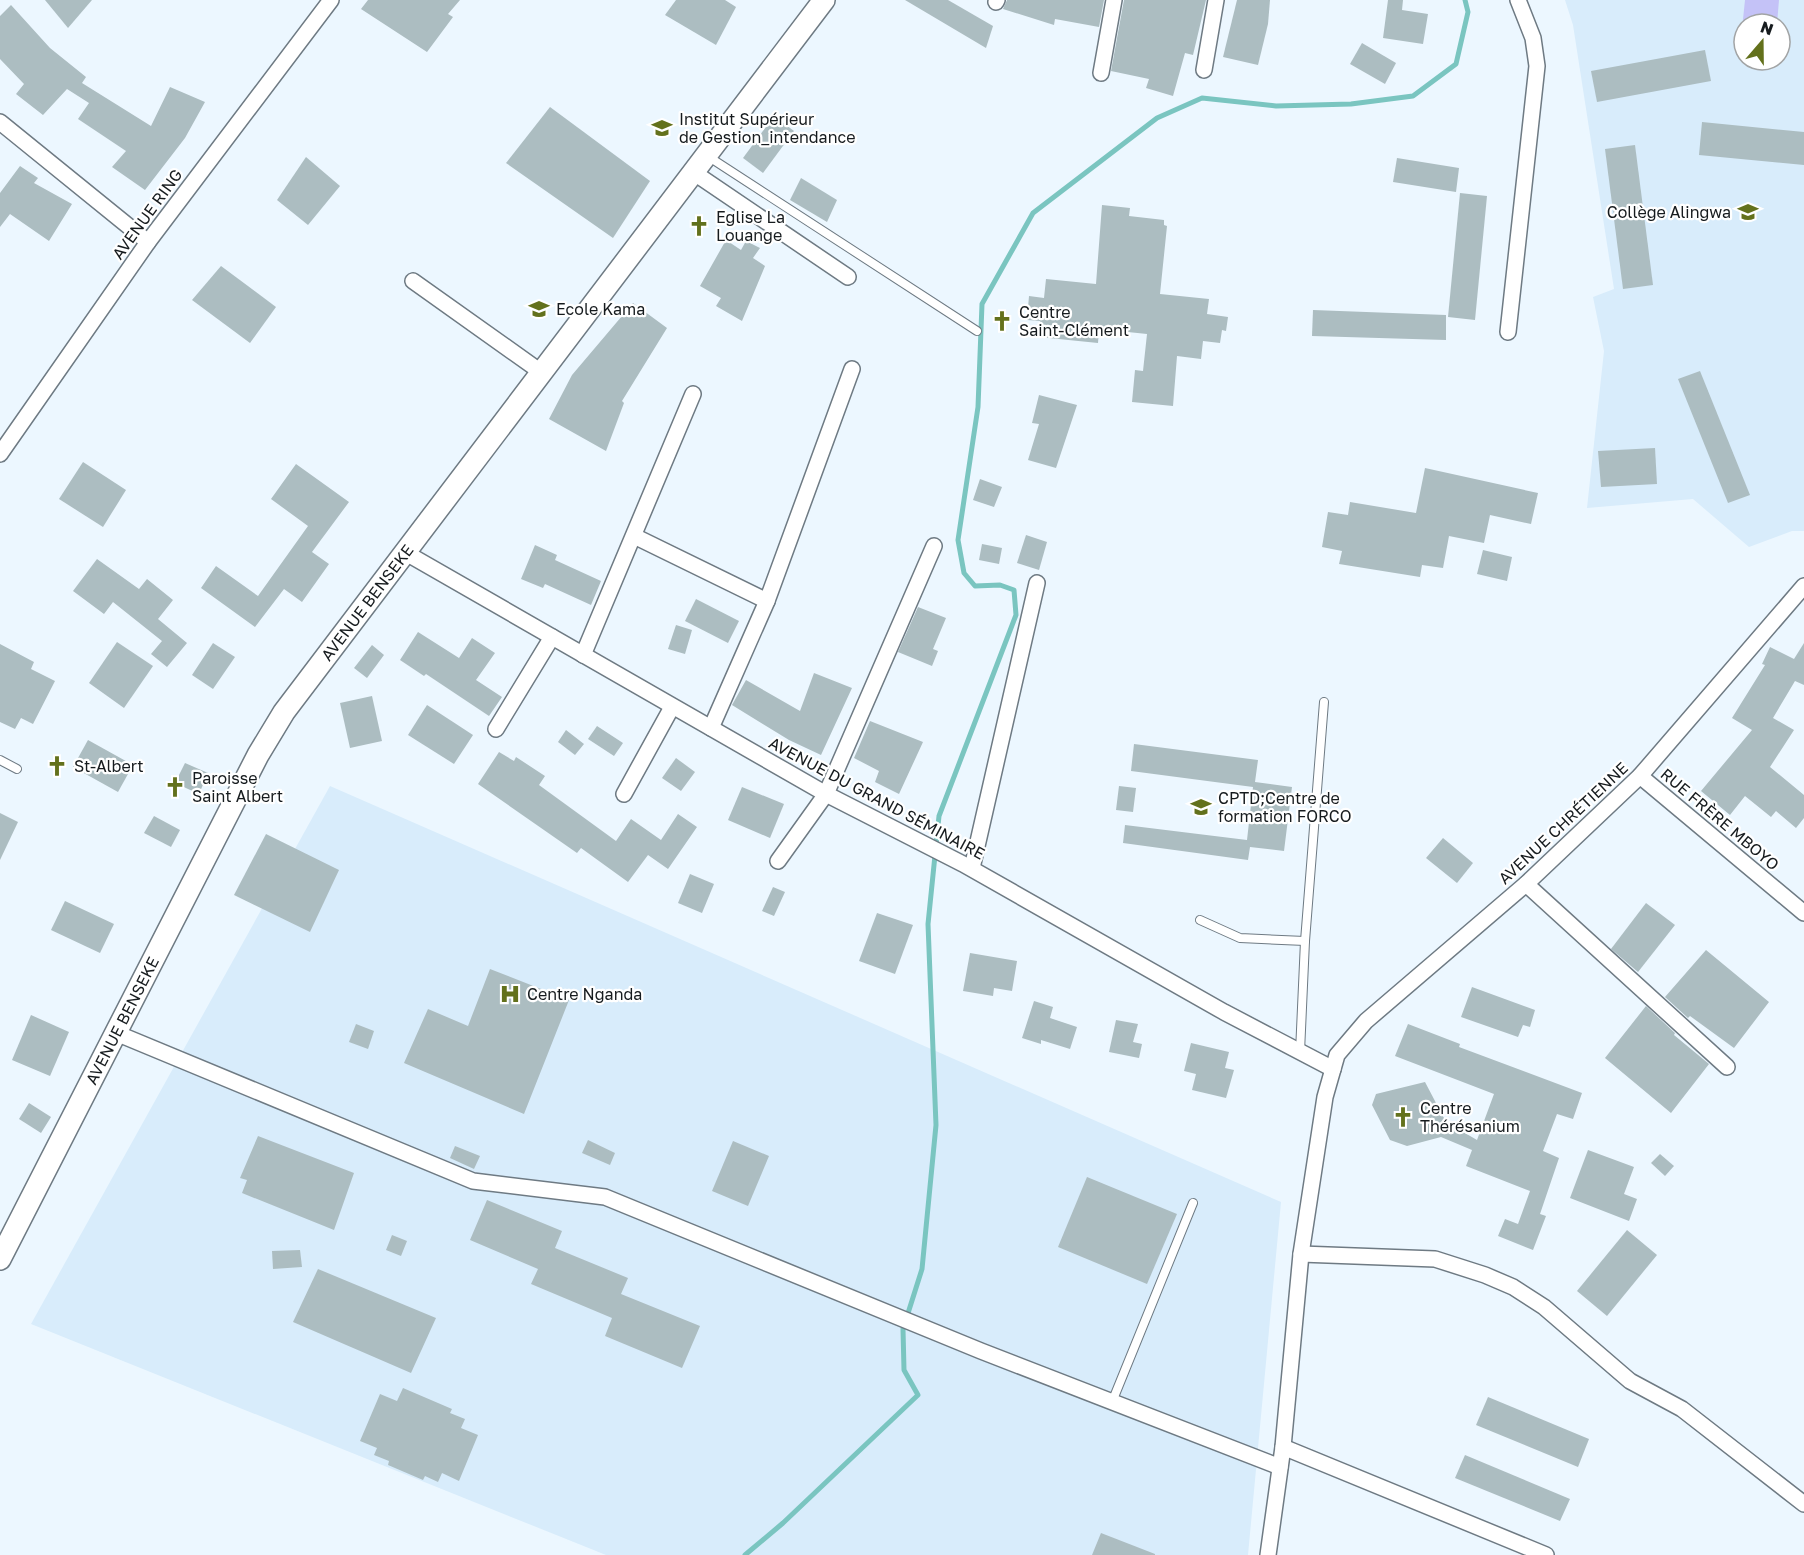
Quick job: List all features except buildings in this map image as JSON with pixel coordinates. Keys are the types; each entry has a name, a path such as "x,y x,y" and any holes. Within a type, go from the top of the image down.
{"street":[{"name":"AVENUE RING","path":"0,454 148,242 331,0"},
{"name":"AVENUE BENSEKE","path":"0,1260 273,729 309,676 406,553 824,0"},
{"path":"1101,73 1114,0"},
{"path":"1204,70 1216,0"},
{"path":"1508,332 1537,66 1533,38 1518,0"},
{"path":"0,122 148,242"},
{"path":"693,172 848,277"},
{"path":"413,281 541,372"},
{"path":"711,728 767,601 852,369"},
{"path":"583,655 693,394"},
{"path":"634,536 767,601"},
{"path":"778,861 826,794 934,546"},
{"name":"AVENUE DU GRAND SÉMINAIRE","path":"406,553 826,794 967,866 1224,1012 1333,1069"},
{"path":"967,866 1037,584"},
{"name":"AVENUE CHRÉTIENNE","path":"1268,1555 1283,1447 1301,1254 1325,1097 1337,1055 1366,1021 1526,884 1640,776 1804,586"},
{"path":"496,729 552,637"},
{"path":"624,794 672,707"},
{"name":"RUE FRÈRE MBOYO","path":"1640,776 1804,913"},
{"path":"1526,884 1727,1067"},
{"path":"116,1033 450,1173 488,1184 605,1197 895,1316 1280,1467"},
{"path":"1301,1254 1435,1259 1485,1275 1513,1287 1544,1307 1630,1381 1682,1409 1804,1504"},
{"path":"1283,1447 1546,1555"}],"lane":[{"path":"706,155 977,331"},
{"path":"1300,1052 1305,941 1324,702"},
{"path":"0,760 17,769"},
{"path":"1200,920 1240,938 1305,941"},
{"path":"1112,1402 1193,1203"}],"shaded area":[{"path":"1565,0 1804,0 1804,531 1792,531 1749,547 1693,499 1587,508 1604,351 1593,297 1614,289 1573,25"},
{"path":"1745,0 1779,0 1778,12 1744,12"},
{"name":"Centre Nganda","path":"330,786 1281,1202 1248,1555 606,1555 31,1324"}],"waterway":[{"path":"745,1555 783,1523 918,1395 904,1370 903,1329 922,1269 936,1125 928,924 939,816 1016,615 1014,590 1000,585 975,586 964,573 958,540 978,407 982,304 1033,213 1157,118 1202,98 1276,106 1351,104 1413,96 1456,64 1468,12 1465,0"}],"place":[{"name":"Institut Supérieur de Gestion_intendance","path":"662,128"},
{"name":"Collège Alingwa","path":"1748,212"},
{"name":"Eglise La Louange","path":"699,226"},
{"name":"Ecole Kama","path":"539,309"},
{"name":"Centre Saint-Clément","path":"1002,321"},
{"name":"St-Albert","path":"57,766"},
{"name":"Paroisse Saint Albert","path":"175,787"},
{"name":"CPTD;Centre de formation FORCO","path":"1201,807"},
{"name":"Centre Nganda","path":"510,994"},
{"name":"Centre Thérésanium","path":"1403,1117"}]}
